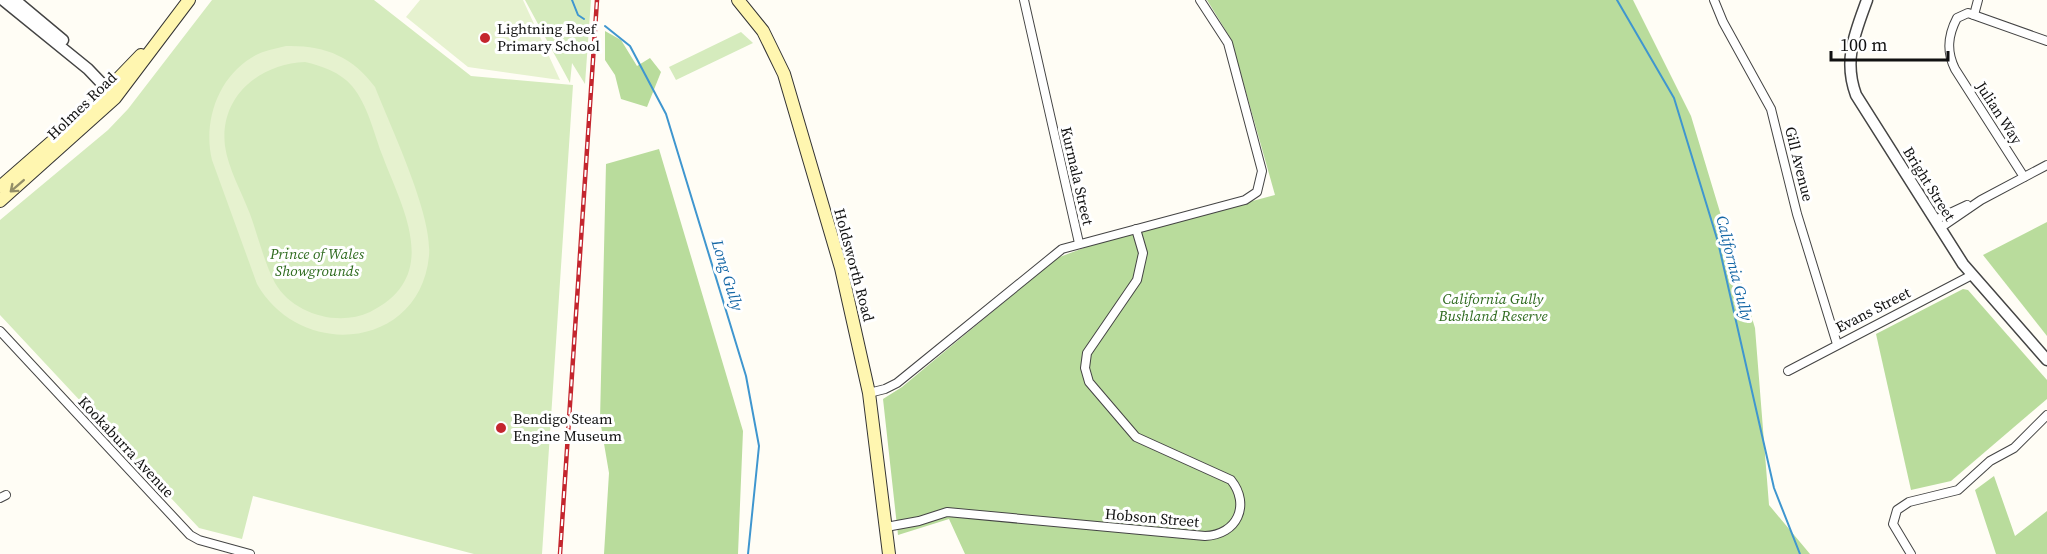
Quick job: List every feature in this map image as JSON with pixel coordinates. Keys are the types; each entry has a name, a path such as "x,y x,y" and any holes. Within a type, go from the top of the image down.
{"main road":[{"name":"Holmes Road","path":"0,201 114,91 189,0"},
{"name":"Holdsworth Road","path":"738,0 763,31 784,74 841,268 869,393 889,554"},
{"name":"Holmes Road","path":"0,187 114,91"}],"street":[{"path":"3,0 114,91"},
{"path":"15,0 114,91"},
{"name":"Kurmala Street","path":"869,393 897,383 1046,260 1062,249 1079,243 1024,0"},
{"path":"1079,243 1245,200 1257,192 1261,186 1260,163 1228,43 1200,0"},
{"name":"Gill Avenue","path":"1714,0 1771,109 1797,214 1837,344"},
{"name":"Bright Street","path":"1867,0 1849,57 1852,85 1864,110 1972,275 2047,360"},
{"path":"1978,0 1974,15 2047,41"},
{"name":"Julian Way","path":"1974,15 1963,14 1955,21 1948,45 1950,59 2024,177"},
{"path":"1937,224 2047,165"},
{"name":"Hobson Street","path":"886,526 919,521 947,512 1205,536 1225,532 1235,524 1241,502 1237,488 1231,480 1136,437 1087,378 1084,363 1087,353 1139,274 1143,253 1136,229"},
{"name":"Evans Street","path":"1788,371 1972,275"},
{"name":"Kookaburra Avenue","path":"0,331 190,535 226,551 250,554"},
{"path":"1911,554 1893,524 1896,510 1909,502 1962,488 1990,461 2014,448 2047,415"}],"green space":[{"name":"Prince of Wales Showgrounds","path":"212,0 374,0 471,76 573,85 542,554 474,554 253,496 242,539 199,528 0,315 0,220 108,130 128,109"},
{"name":"Lightning Reef Primary School","path":"420,0 523,0 560,80 468,67 406,17"},
{"path":"525,0 591,0 585,84 572,63 570,83"},
{"name":"California Gully Bushland Reserve","path":"1207,0 1633,0 1691,116 1755,328 1769,505 1810,554 965,554 949,519 898,535 883,399 902,387 1057,258 1097,243 1275,195 1231,39"},
{"path":"605,31 621,40 637,66 650,58 661,72 647,107 621,99 615,75 605,60"},
{"path":"741,32 753,43 676,80 669,67"},
{"path":"286,46 313,48 336,54 357,67 375,87 410,172 424,218 429,256 421,287 405,310 382,326 356,334 328,334 301,325 277,309 257,284 212,160 211,117 221,90 239,67 251,58","holes":["305,62 330,70 342,77 358,94 400,199 411,241 411,261 405,280 392,297 370,312 357,316 331,318 317,315 293,303 283,294 275,283 268,266 232,172 225,146 228,112 246,86 272,69 288,64"]},
{"path":"659,149 743,431 738,554 604,554 609,473 600,420 606,164"},
{"path":"2047,222 2047,336 1983,255"},
{"path":"1963,289 1968,290 2047,380 2047,399 1951,481 1911,490 1876,334"},
{"path":"1994,476 2015,536 2047,511 2047,554 1996,554 1975,490"}],"waterway":[{"name":"Long Gully","path":"572,0 578,15 584,19"},
{"name":"California Gully","path":"1617,0 1674,98 1718,242 1774,488 1800,554"},
{"name":"Long Gully","path":"605,26 630,46 666,114 746,376 759,446 748,554"}],"railway":[{"path":"560,554 597,0"}],"place":[{"name":"Lightning Reef Primary School","path":"485,38"},
{"name":"Bendigo Steam Engine Museum","path":"501,428"}]}
